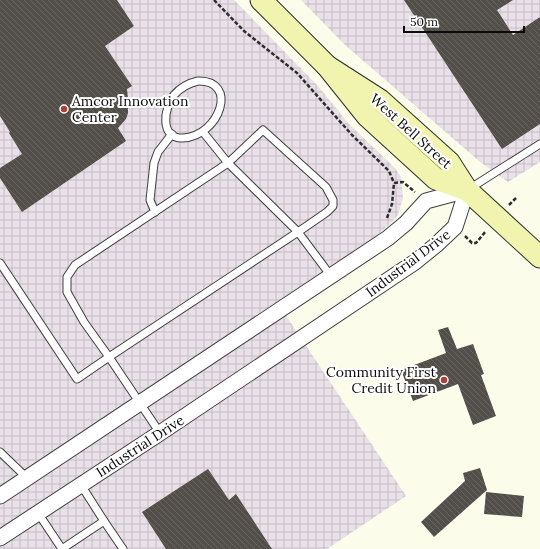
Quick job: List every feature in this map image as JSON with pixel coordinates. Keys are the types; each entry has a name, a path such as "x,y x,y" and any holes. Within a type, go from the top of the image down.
{"main road":[{"name":"West Bell Street","path":"261,0 327,66 367,116 436,179 467,190 540,257"}],"street":[{"path":"0,496 388,238 406,223 426,201 467,190"},
{"name":"Industrial Drive","path":"0,538 380,286 436,245 455,227 467,190"}],"lane":[{"path":"198,81 205,81 214,85 218,89 220,98 220,110 217,116 212,124 203,132 197,135 180,138 169,131 165,122 165,115 171,99 180,89 198,81"},
{"path":"0,263 77,379 109,357 298,232 327,212 333,206 333,200 326,187 263,130 228,163 75,265 67,277 67,292 84,322 109,357 160,433"},
{"path":"203,132 228,163 298,232 331,276"},
{"path":"155,212 150,200 154,163 158,152 172,134"},
{"path":"467,190 540,144"},
{"path":"0,452 27,478"},
{"path":"81,485 122,549"},
{"path":"38,513 62,549 104,521"}],"path":[{"path":"214,0 244,31 297,73 352,135 389,171 394,183"}],"shaded area":[{"path":"0,0 234,0 318,86 349,124 395,168 401,177 403,198 398,215 392,222 380,233 277,302 406,496 327,549 0,549"},
{"path":"301,0 540,0 540,162 508,182 479,161 345,45"}],"building":[{"name":"Amcor Innovation Center","path":"0,0 117,0 134,26 105,46 132,86 127,89 128,113 126,119 118,128 126,141 22,212 0,178 0,168 22,154 0,116"},
{"path":"404,0 513,0 497,10 513,35 540,17 540,124 502,149"},
{"name":"Community First Credit Union","path":"448,327 457,349 473,344 484,374 481,375 496,416 473,425 458,384 413,401 401,370 446,353 438,330"},
{"path":"480,468 487,490 434,537 421,522 465,481 463,473"},
{"path":"208,469 229,500 236,494 272,549 166,549 142,512"},
{"path":"486,492 524,496 522,517 484,514"}],"place":[{"name":"Amcor Innovation Center","path":"64,109"},
{"name":"Community First Credit Union","path":"444,380"}]}
